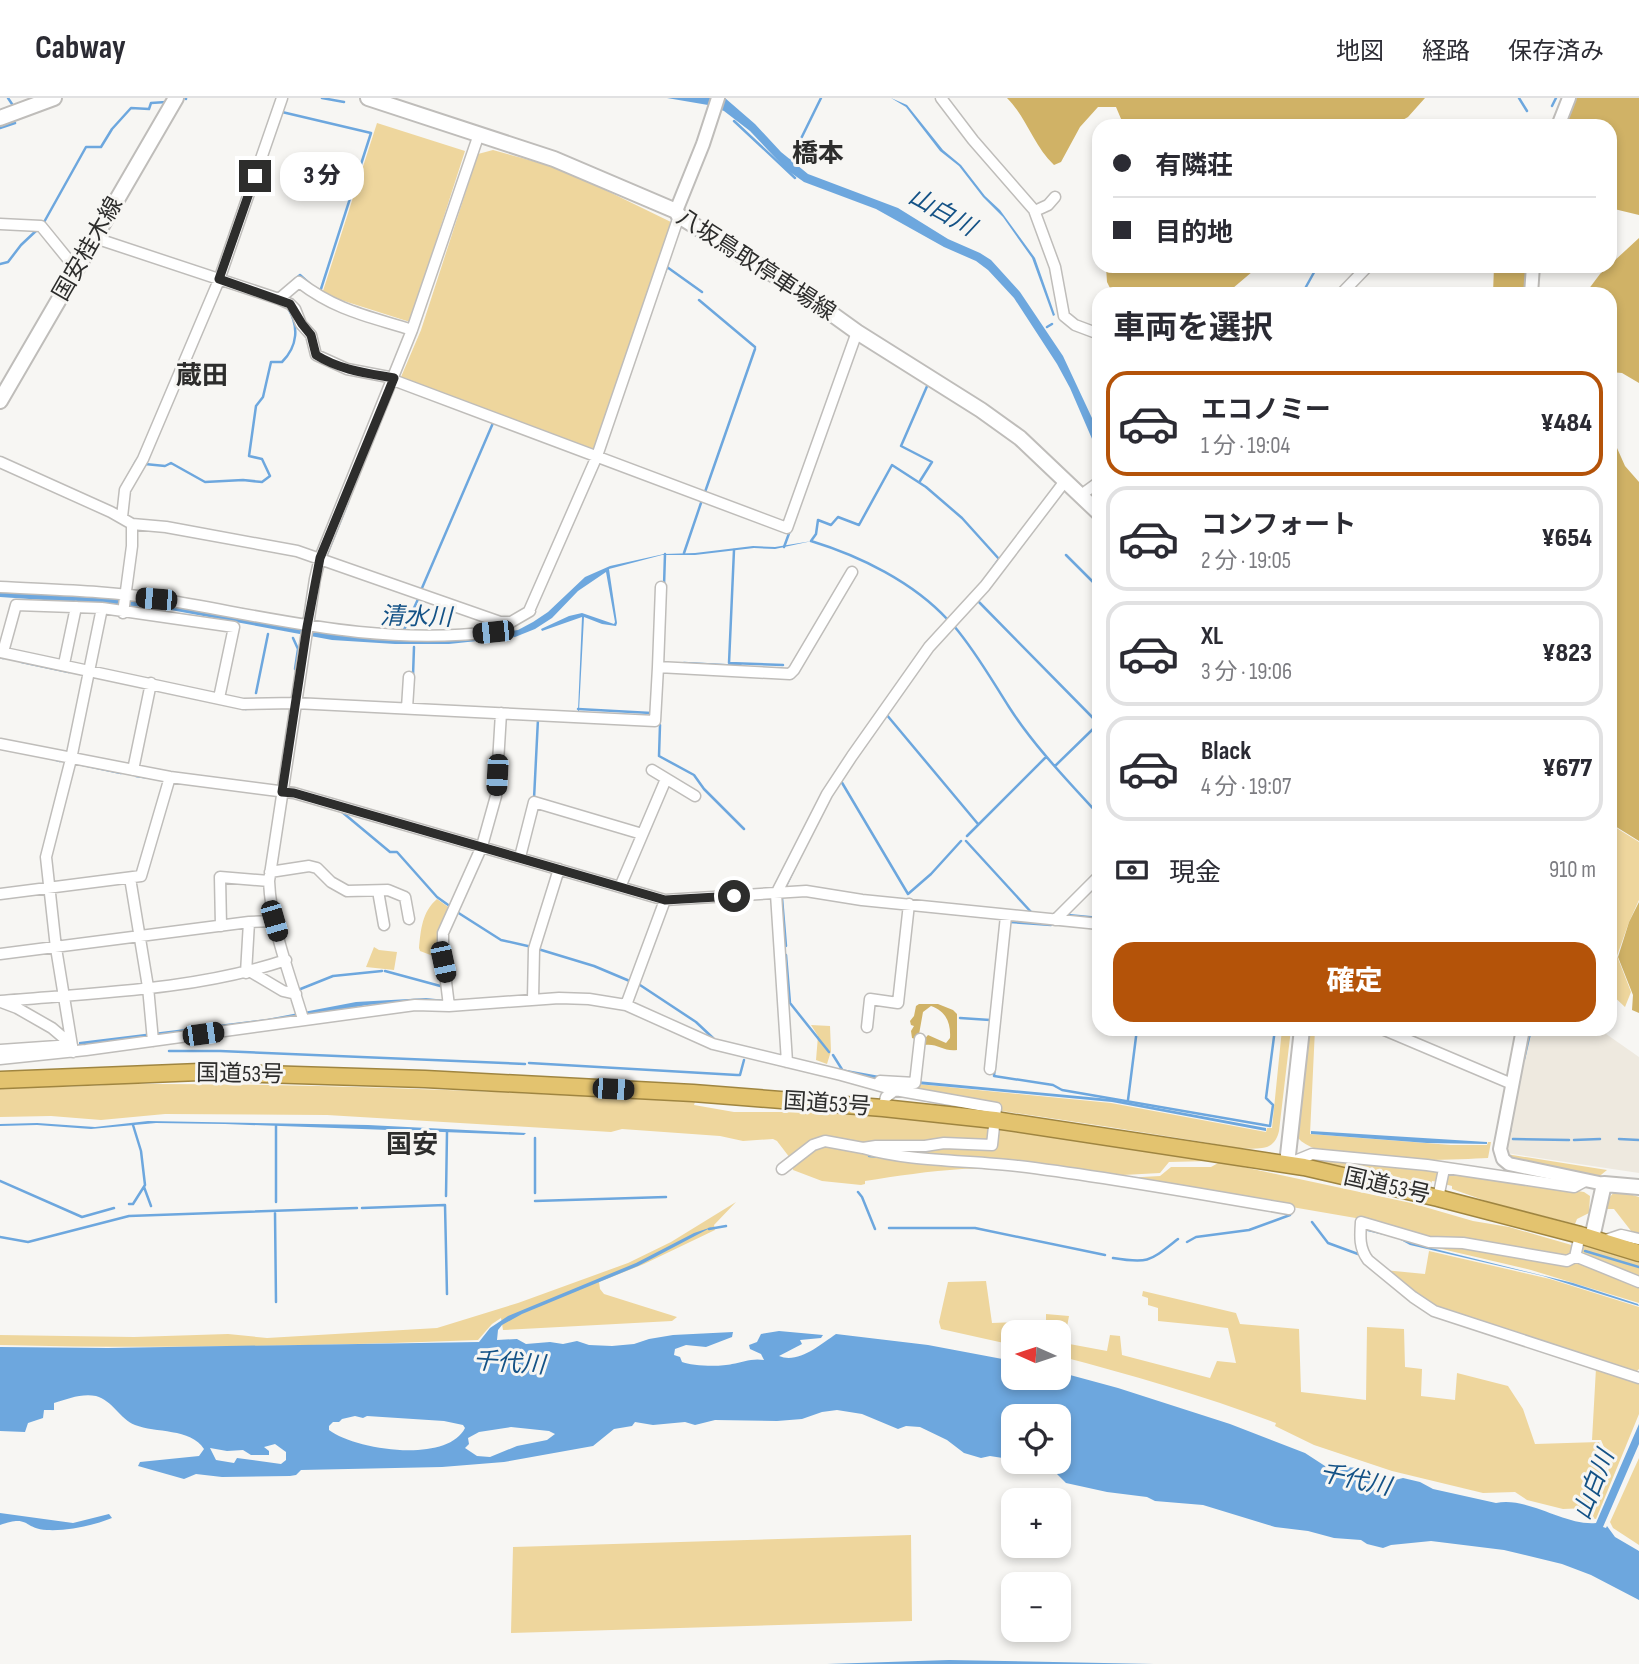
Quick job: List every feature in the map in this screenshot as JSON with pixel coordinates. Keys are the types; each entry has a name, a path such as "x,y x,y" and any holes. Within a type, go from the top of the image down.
{"highway":[{"name":"国道53号","path":"0,1080 213,1072 425,1079 693,1093 883,1108 995,1120 1287,1164 1438,1198 1639,1253"}],"main road":[{"path":"0,118 54,98"},
{"name":"国安桂木線","path":"2,393 176,98"},
{"name":"八坂鳥取停車場線","path":"368,98 554,159 678,214 981,410 1020,438 1092,506"},
{"path":"1287,1164 1300,1036"},
{"path":"1591,1238 1604,1184 1639,1187"}],"street":[{"path":"122,517 128,481 144,459 219,279 282,98"},
{"path":"0,462 132,524 272,545 320,558 500,622 511,622 530,611 597,456 719,98"},
{"path":"941,98 972,140 1035,211 1055,267 1064,316 1075,325 1092,331"},
{"path":"1561,119 1569,98"},
{"path":"303,1020 274,921 270,876 295,703 320,558 412,330 479,134"},
{"path":"1035,211 1048,205 1055,197"},
{"path":"0,224 41,226 76,269"},
{"path":"95,238 290,304 311,335 316,355 347,369 393,379 787,528 857,332"},
{"path":"1348,287 1361,273"},
{"path":"279,299 299,282 334,305 412,330"},
{"path":"787,1062 776,894 827,794 852,756 929,647 985,586 1065,481"},
{"path":"1081,495 1092,487"},
{"path":"123,613 132,546 132,524"},
{"path":"658,667 790,674 852,572"},
{"path":"0,587 156,599 307,627 403,636 493,632"},
{"path":"219,698 234,627 102,608 16,605 1,652 243,704 295,703 655,721 661,587"},
{"path":"64,664 76,607"},
{"path":"72,1048 56,948 46,857 71,759 102,608"},
{"path":"407,708 409,677"},
{"path":"133,770 151,683"},
{"path":"449,1006 443,933 482,846 496,796 502,713"},
{"path":"0,744 170,777 294,793 665,900 806,891 862,901 1092,924"},
{"path":"652,770 695,796"},
{"path":"0,894 141,876 170,777"},
{"path":"620,887 666,779"},
{"path":"520,857 534,802 642,834"},
{"path":"221,926 220,877 270,876 309,866 317,868 331,882 347,891 388,890 405,897 409,919"},
{"path":"533,999 534,949 559,869"},
{"path":"130,878 148,987 153,1041"},
{"path":"1055,920 1092,883"},
{"path":"378,891 384,925"},
{"path":"626,1005 665,900"},
{"path":"867,1027 870,999 898,1003 909,904"},
{"path":"990,1069 1006,916"},
{"path":"0,954 274,921"},
{"path":"248,972 249,922"},
{"path":"0,1001 148,987 248,972 286,960"},
{"path":"248,972 282,991 296,994"},
{"path":"0,1050 72,1048 153,1041 415,1005 449,1006 533,999 589,999 626,1005 713,1044 895,1090 996,1108 992,1145 944,1143 863,1148"},
{"path":"0,1001 52,1028 72,1048"},
{"path":"1399,1036 1512,1084"},
{"path":"1522,1036 1500,1149 1503,1159 1508,1164 1604,1184"},
{"path":"850,1077 914,1084 920,1039"},
{"path":"0,1059 72,1048"},
{"path":"883,1108 886,1097 895,1090"},
{"path":"782,1169 813,1145 825,1141 888,1154 1064,1172 1289,1209"},
{"path":"1287,1164 1312,1154 1427,1165 1574,1187 1585,1181"},
{"path":"1438,1198 1444,1168"},
{"path":"1639,1239 1621,1234 1591,1238 1572,1260 1562,1261 1462,1243 1429,1242 1361,1222 1360,1244 1368,1260 1434,1311 1639,1378"},
{"path":"1575,1256 1639,1282"}],"shaded area":[{"path":"1007,98 1425,98 1404,119 1121,119 1116,107 1098,107 1080,127 1061,162 1054,165"},
{"path":"1573,98 1639,98 1639,215 1617,210 1617,119 1567,119"},
{"path":"377,123 465,151 410,322 322,294"},
{"path":"493,150 551,166 673,223 596,449 592,451 402,380 401,377 421,330 478,154"},
{"path":"1639,238 1639,383 1617,373 1617,287 1590,287 1601,273 1617,273 1617,258"},
{"path":"1106,273 1251,273 1234,287 1110,287"},
{"path":"1494,273 1527,273 1526,287 1493,287"},
{"path":"1617,448 1625,466 1639,482 1639,841 1617,827"},
{"path":"1617,828 1639,842 1639,900 1617,956"},
{"path":"437,899 451,909 441,959 420,951 419,948 425,915"},
{"path":"1639,902 1639,1013 1632,1010 1633,995 1618,957 1629,922"},
{"path":"374,947 397,952 394,970 366,967"},
{"path":"1617,956 1631,992 1625,1007 1617,1000"},
{"path":"919,1004 938,1004 957,1014 957,1050 925,1045 922,1042 928,1035 946,1043 950,1038 950,1027 946,1018 931,1006 923,1012 918,1040 912,1038 911,1031 914,1026 910,1021"},
{"path":"811,1025 830,1026 831,1051 827,1064 816,1060 818,1036"},
{"path":"1281,1036 1290,1036 1279,1131 1274,1142 1262,1148 1232,1147 1002,1111 1002,1105 932,1095 885,1084 917,1084 1111,1103 1266,1132 1267,1128 1272,1128"},
{"path":"1306,1036 1315,1036 1310,1134 1451,1145 1487,1145 1491,1142 1488,1158 1417,1160 1332,1153 1311,1147 1298,1138"},
{"path":"1527,1036 1609,1036 1639,1057 1639,1173 1506,1153 1518,1075"},
{"path":"117,1084 334,1086 551,1094 695,1102 694,1105 734,1112 797,1112 801,1109 991,1127 990,1140 888,1145 855,1143 820,1136 790,1158 773,1139 743,1141 720,1136 622,1129 611,1132 327,1115 165,1114 101,1120 51,1116 0,1117 0,1088"},
{"path":"1000,1128 1210,1161 1169,1162 1160,1173 1105,1176 876,1151 968,1146 997,1149"},
{"path":"825,1144 1033,1170 950,1170 865,1181 865,1184 861,1185 822,1181 793,1170 793,1162"},
{"path":"1506,1154 1607,1170 1596,1179 1511,1160"},
{"path":"1313,1157 1440,1171 1439,1182 1432,1181 1431,1184 1312,1162"},
{"path":"1220,1162 1411,1203 1575,1246 1571,1258 1443,1242 1373,1221 1124,1178 1160,1176 1171,1167 1211,1167"},
{"path":"1446,1171 1584,1192 1590,1196 1589,1213 1577,1219 1575,1224 1489,1202 1444,1184"},
{"path":"1616,1190 1639,1197 1639,1237 1635,1236 1614,1209 1605,1209 1608,1199"},
{"path":"736,1202 714,1225 715,1230 599,1282 604,1294 677,1317 672,1321 503,1330 501,1318 478,1340 239,1346 0,1345 0,1335 134,1337 228,1334 267,1338 437,1328 518,1303 628,1263 671,1242"},
{"path":"1412,1242 1576,1261 1639,1285 1639,1303 1531,1270"},
{"path":"1584,1245 1639,1262 1639,1278 1582,1255"},
{"path":"1429,1251 1550,1279 1639,1307 1639,1369 1636,1372 1619,1369 1433,1307 1384,1270 1425,1274"},
{"path":"986,1281 992,1323 1001,1323 1001,1342 941,1329 939,1322 948,1282"},
{"path":"1143,1291 1236,1313 1240,1324 1299,1329 1301,1392 1366,1400 1367,1327 1404,1329 1405,1367 1422,1369 1421,1396 1455,1400 1457,1373 1508,1386 1523,1409 1535,1444 1599,1442 1609,1464 1588,1508 1563,1509 1527,1500 1515,1492 1483,1493 1392,1471 1314,1445 1275,1426 1276,1423 1141,1378 1071,1359 1071,1344 1107,1351 1110,1335 1120,1336 1122,1355 1210,1378 1217,1361 1236,1363 1228,1328 1158,1321 1158,1308 1148,1305 1148,1298 1142,1296"},
{"path":"1046,1314 1069,1316 1068,1320 1046,1320"},
{"path":"1596,1368 1639,1381 1639,1414 1596,1519 1588,1517 1611,1464 1601,1440 1592,1440"},
{"path":"1639,1458 1639,1545 1613,1528 1610,1522"},
{"path":"911,1535 912,1621 511,1633 513,1547"}],"water":[{"path":"667,98 725,98 808,174 898,208 948,239 991,260 1020,292 1063,356 1092,418 1092,439 1057,364 1014,298 988,270 976,261 944,247 876,209 804,182 787,170 750,131 724,111 708,105"},
{"path":"891,98 907,105 943,150 961,165 985,196 1000,210 1035,258 1055,315 1053,316 1032,258 1003,217 959,166 940,151 906,107"},
{"path":"812,541 775,549 754,548 695,555 662,555 609,569 617,623 616,626 602,624 584,617 579,711 582,617 542,631 541,629 582,613 614,624 606,572 578,591 552,618 535,629 515,637 449,644 332,640 160,608 0,597 0,590 142,599 301,629 481,636 518,630 533,622 548,612 585,577 610,566 664,554 753,546 775,547"},
{"path":"426,998 446,1000 445,1003 367,1005 309,1016 79,1046 79,1042 267,1019 356,1002"},
{"path":"831,1067 896,1079 1110,1099 1266,1128 1266,1131 1112,1102 885,1081"},
{"path":"148,1121 368,1125 526,1133 156,1123 91,1129 37,1125 0,1126 37,1123 95,1127"},
{"path":"1311,1131 1487,1144 1427,1143 1311,1134"},
{"name":"千代川","path":"712,1227 638,1266 522,1314 502,1325 498,1330 497,1340 517,1339 526,1344 563,1344 577,1341 589,1345 612,1346 673,1335 733,1332 732,1337 706,1347 686,1345 675,1349 674,1355 680,1357 682,1362 714,1366 764,1360 761,1354 750,1349 749,1345 757,1342 761,1334 779,1331 823,1335 821,1338 800,1340 802,1344 779,1356 786,1358 809,1352 836,1334 928,1345 1001,1359 1001,1390 1071,1390 1071,1375 1230,1424 1305,1453 1325,1466 1361,1468 1395,1480 1403,1478 1433,1489 1496,1503 1520,1504 1584,1523 1596,1523 1639,1424 1639,1444 1603,1527 1607,1526 1615,1537 1639,1551 1639,1600 1591,1575 1562,1564 1504,1550 1431,1541 1383,1548 1361,1540 1275,1527 1203,1505 1155,1501 1147,1497 1066,1483 1057,1474 1071,1474 1071,1404 1001,1404 1001,1458 981,1458 964,1453 947,1440 920,1427 906,1426 898,1429 862,1414 837,1410 802,1419 777,1421 715,1420 695,1425 685,1422 653,1425 635,1422 632,1426 614,1429 593,1446 504,1462 442,1467 301,1470 290,1476 222,1477 196,1474 184,1479 138,1466 140,1462 199,1456 204,1449 198,1442 182,1434 135,1425 107,1401 96,1396 80,1396 54,1403 54,1410 44,1410 43,1418 28,1423 25,1432 0,1431 0,1347 108,1348 479,1342 490,1328 508,1316 636,1263 694,1233","holes":["355,1416 444,1421 463,1425 465,1428 455,1439 421,1450 379,1448 342,1437 329,1430 333,1422","511,1427 555,1434 547,1440 517,1446 490,1457 477,1456 465,1448 469,1444 468,1438 479,1432","275,1444 286,1452 286,1460 281,1464 237,1458 234,1463 216,1460 210,1448 243,1450 251,1455 269,1455 269,1451 264,1447"]},
{"path":"1366,1228 1398,1236 1411,1243 1573,1283 1639,1306 1543,1276 1410,1245 1397,1238 1367,1231"},
{"path":"0,1513 73,1523 109,1514 112,1518 80,1527 47,1530 22,1521 0,1525"},
{"path":"949,1660 1154,1664 827,1664"}],"waterway":[{"path":"8,98 12,104"},
{"path":"322,98 344,102"},
{"path":"790,161 821,98"},
{"path":"1519,98 1527,111"},
{"path":"1552,106 1556,98"},
{"path":"43,224 86,147 101,147 112,129 131,108 149,109 151,103 166,102"},
{"path":"282,112 371,133 320,292"},
{"path":"734,121 795,178"},
{"path":"0,128 15,123"},
{"path":"0,264 8,262 38,229"},
{"path":"662,280 667,267 702,292"},
{"path":"1306,287 1314,273"},
{"path":"292,282 300,275 310,284"},
{"path":"699,300 755,347"},
{"path":"145,464 165,466 171,463 205,482 262,482 270,476 262,459 249,456 256,406 263,397 271,362 282,362 294,343 294,322 288,308"},
{"path":"1047,327 1052,324"},
{"path":"705,492 755,349"},
{"path":"920,481 932,462 901,446 927,383"},
{"path":"422,588 493,423"},
{"path":"121,489 136,461"},
{"path":"948,620 919,594 885,572 848,554 811,541 816,534 818,520 831,525 838,517 859,525 892,465 926,487 962,518 999,559 982,583"},
{"path":"684,553 702,500"},
{"path":"327,554 348,502"},
{"path":"784,547 791,528"},
{"path":"734,550 729,663 783,665"},
{"path":"664,586 665,554"},
{"path":"1066,555 1092,581"},
{"name":"清水川","path":"403,632 419,597"},
{"path":"976,599 1092,717"},
{"path":"954,626 1029,735 1092,807"},
{"path":"256,693 268,634"},
{"path":"293,638 298,649 295,669"},
{"path":"413,676 414,647"},
{"path":"22,662 69,672"},
{"path":"684,663 741,666"},
{"path":"205,700 246,709"},
{"path":"578,709 651,713"},
{"path":"886,714 978,824"},
{"path":"534,799 538,719"},
{"path":"654,724 660,725 659,756 694,775 704,789 744,829"},
{"path":"1055,766 1092,730"},
{"path":"967,836 1046,757"},
{"path":"50,758 60,761"},
{"path":"83,765 121,773"},
{"path":"136,776 151,778"},
{"path":"841,781 908,894 931,874 961,841"},
{"path":"342,812 390,852 397,852 437,897 451,907"},
{"path":"966,841 1032,913"},
{"path":"785,888 794,869"},
{"path":"782,898 786,946"},
{"path":"457,912 501,940 532,947"},
{"path":"1068,915 1092,917"},
{"path":"1010,922 1051,925"},
{"path":"538,949 594,966 632,982"},
{"path":"786,955 790,1003 829,1052"},
{"path":"298,990 333,976 382,971"},
{"path":"385,971 444,987"},
{"path":"1004,978 994,1076 1270,1126 1273,1105 1266,1098 1274,1036"},
{"path":"640,985 696,1022 713,1038"},
{"path":"960,1018 990,1020"},
{"path":"1128,1100 1136,1036"},
{"path":"1524,1059 1529,1036"},
{"path":"169,1051 525,1064"},
{"path":"833,1055 843,1071"},
{"path":"529,1063 740,1075 744,1060"},
{"path":"1510,1132 1511,1122"},
{"path":"129,1204 133,1204 145,1185 141,1151 133,1125"},
{"path":"276,1126 276,1202"},
{"path":"446,1196 447,1132"},
{"path":"535,1138 535,1193"},
{"path":"1513,1139 1569,1140"},
{"path":"1574,1140 1600,1139"},
{"path":"1619,1139 1639,1140"},
{"path":"869,1156 883,1157"},
{"path":"0,1181 82,1217 114,1208"},
{"path":"144,1187 151,1206"},
{"path":"858,1192 875,1229"},
{"path":"535,1201 666,1197"},
{"path":"362,1208 445,1205 447,1294"},
{"path":"0,1237 28,1242 129,1216 357,1208"},
{"path":"275,1213 276,1302"},
{"path":"1187,1242 1196,1237 1249,1230 1290,1215"},
{"path":"1312,1222 1328,1243 1358,1254"},
{"path":"709,1229 726,1226"},
{"path":"889,1228 975,1228 1105,1255"},
{"path":"1113,1258 1134,1261 1148,1259 1178,1239"},
{"path":"1585,1251 1639,1267"}],"district":[{"name":"橋本","path":"818,154"},
{"name":"蔵田","path":"202,376"},
{"name":"国安","path":"412,1145"}],"route":[{"path":"255,176 219,279 290,304 311,335 316,355 347,369 394,378 320,558 282,792 294,793 482,846 665,900 734,896"}],"water label":[{"name":"山白川","path":"942,212"},
{"name":"山白川","path":"1594,1485"}]}
